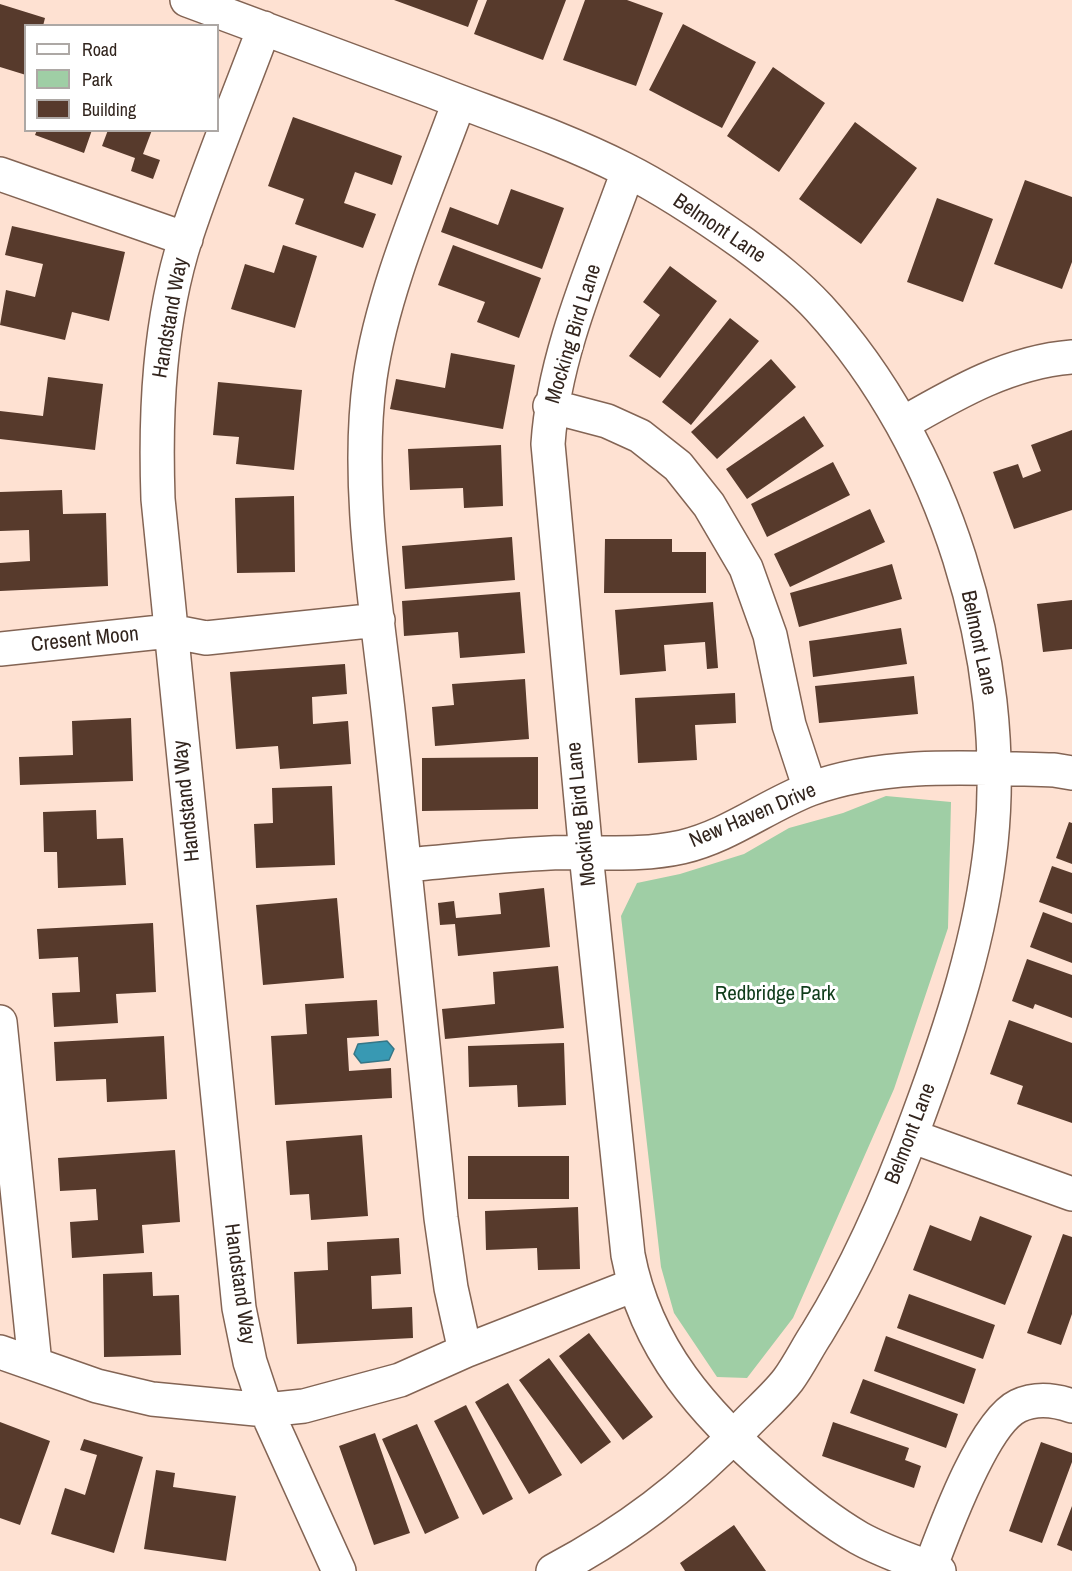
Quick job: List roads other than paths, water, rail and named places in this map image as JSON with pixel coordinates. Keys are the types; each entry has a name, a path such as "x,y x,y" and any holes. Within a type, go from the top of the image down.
{"street":[{"name":"Belmont Lane","path":"187,0 459,102 628,171 676,199 778,269 819,308 854,353 902,424 928,477 961,563 986,667 994,769 990,852 970,955 949,1033 876,1223 837,1301 788,1380 704,1467 649,1514 589,1552 553,1571"},
{"name":"Handstand Way","path":"264,28 186,239 160,368 156,440 170,631 239,1308 250,1362 266,1410 339,1571"},
{"path":"459,102 388,299 370,378 365,431 365,481 441,1218 451,1288 465,1351"},
{"name":"Mocking Bird Lane","path":"628,171 558,370 550,406 548,444 586,854 627,1243 634,1285 658,1342 672,1365 704,1409 732,1438 835,1524 862,1539 935,1569"},
{"path":"0,174 186,239"},
{"path":"902,424 971,384 1017,368 1072,357"},
{"path":"550,406 607,421 640,436 678,466 709,505 746,568 770,634 789,725 810,789"},
{"name":"Cresent Moon","path":"0,649 170,631 206,638 378,620"},
{"name":"New Haven Drive","path":"405,865 551,853 626,855 699,842 717,837 810,789 852,778 902,770 1054,770 1072,773"},
{"path":"0,1023 35,1364"},
{"path":"911,1136 1072,1194"},
{"path":"0,1352 97,1386 152,1399 266,1410 304,1406 400,1380 465,1351 634,1285"},
{"path":"935,1569 950,1511 996,1425 1007,1413 1026,1403 1050,1400 1072,1406"}],"water":[{"path":"387,1041 394,1049 389,1060 361,1063 354,1054 358,1044"}],"park label":[{"name":"Redbridge Park","path":"775,994"}]}
